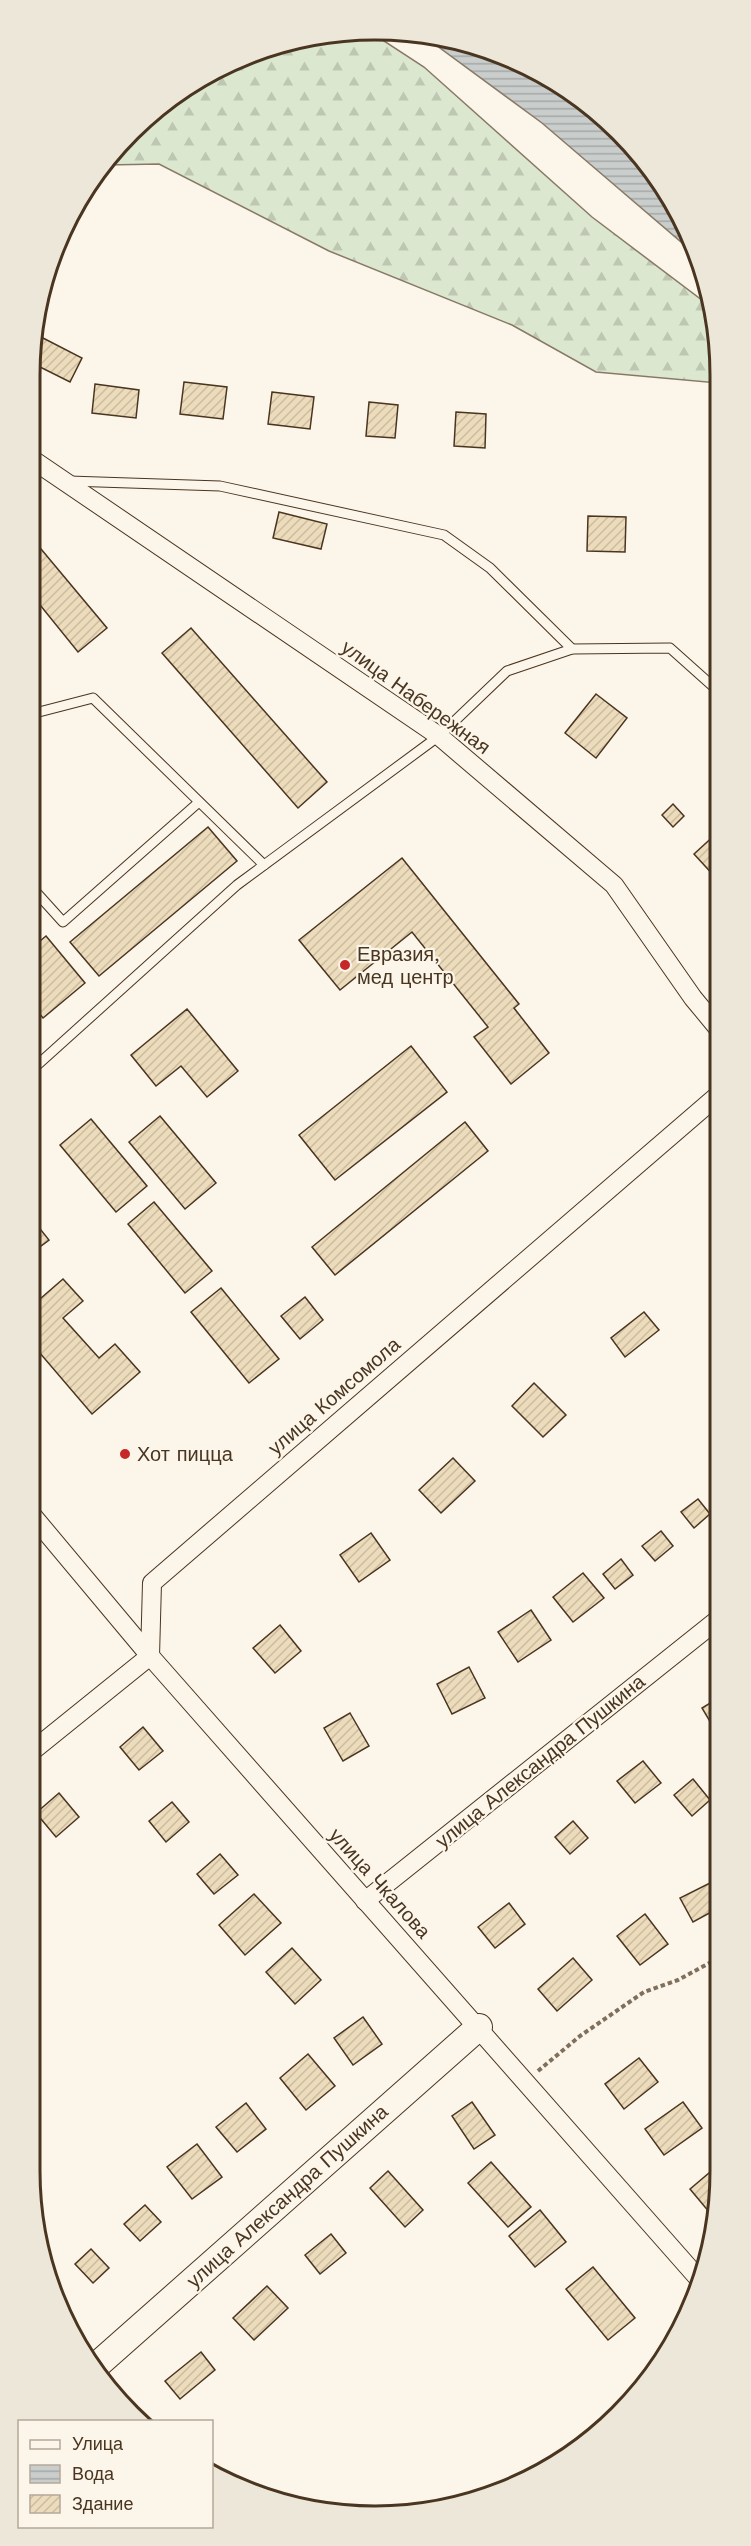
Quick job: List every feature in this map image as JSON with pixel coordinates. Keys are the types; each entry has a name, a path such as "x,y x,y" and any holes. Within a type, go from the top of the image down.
{"street":[{"name":"улица Набережная","path":"41,465 439,736 614,885 693,998 710,1019"},
{"name":"улица Комсомола","path":"150,1656 152,1583 710,1102"},
{"name":"улица Чкалова","path":"41,1526 150,1656 694,2274"},
{"name":"улица Александра Пушкина","path":"365,1902 710,1626"},
{"path":"41,1745 150,1656"},
{"name":"улица Александра Пушкина","path":"101,2362 479,2027"}],"lane":[{"path":"64,480 220,486 444,535 490,568 572,649"},
{"path":"41,1062 237,885 439,736 507,671 572,649 670,648 710,684"},
{"path":"41,711 93,698 264,866"},
{"path":"41,898 63,922 199,801"}],"path":[{"path":"526,2081 580,2036 644,1992 678,1980 710,1963"}],"green space":[{"path":"383,40 424,67 592,217 702,300 708,332 710,382 596,372 512,325 329,251 159,164 116,165 155,124 208,85 247,66 289,52 332,43"}],"water":[{"path":"438,46 483,58 524,75 562,97 579,110 612,139 641,172 666,208 684,244 542,123"}],"building":[{"path":"42,339 82,358 70,382 41,368"},
{"path":"184,382 227,387 223,419 180,414"},
{"path":"95,384 139,390 136,418 92,413"},
{"path":"272,392 314,397 310,429 268,424"},
{"path":"369,402 398,405 395,438 366,436"},
{"path":"456,412 486,414 485,448 454,446"},
{"path":"279,512 327,524 321,549 273,538"},
{"path":"588,516 626,517 625,552 587,551"},
{"path":"41,549 107,628 78,652 41,606"},
{"path":"191,628 327,782 298,808 162,653"},
{"path":"596,694 627,718 596,758 565,733"},
{"path":"673,804 684,816 673,827 662,815"},
{"path":"208,827 237,861 99,976 70,942"},
{"path":"710,839 710,871 694,854"},
{"name":"Евразия, мед центр","path":"402,858 519,1004 514,1008 549,1053 511,1084 474,1037 488,1027 412,932 340,990 299,940"},
{"path":"46,936 85,983 43,1018 41,1016 41,940"},
{"path":"187,1009 238,1071 207,1097 181,1066 156,1086 131,1055"},
{"path":"411,1046 447,1092 335,1180 299,1135"},
{"path":"160,1116 216,1183 185,1209 129,1142"},
{"path":"91,1119 147,1186 116,1212 60,1145"},
{"path":"465,1122 488,1151 335,1275 312,1247"},
{"path":"154,1202 212,1271 185,1293 128,1224"},
{"path":"41,1230 49,1240 41,1246"},
{"path":"63,1279 83,1301 63,1318 99,1358 115,1344 140,1372 92,1414 41,1354 41,1298"},
{"path":"221,1288 279,1359 249,1383 191,1312"},
{"path":"305,1297 323,1320 300,1339 281,1316"},
{"path":"644,1312 659,1330 625,1357 611,1338"},
{"path":"534,1383 566,1415 543,1437 512,1406"},
{"path":"453,1458 475,1481 441,1513 419,1490"},
{"path":"698,1499 710,1514 694,1528 681,1512"},
{"path":"661,1531 673,1546 655,1561 642,1546"},
{"path":"371,1533 390,1560 359,1582 340,1555"},
{"path":"621,1559 633,1575 615,1589 603,1574"},
{"path":"583,1573 604,1598 573,1622 553,1597"},
{"path":"531,1610 551,1640 518,1662 498,1632"},
{"path":"280,1625 301,1651 275,1673 253,1648"},
{"path":"469,1667 485,1698 452,1714 437,1684"},
{"path":"710,1703 710,1722 702,1708"},
{"path":"350,1713 369,1746 343,1761 324,1728"},
{"path":"143,1727 163,1751 139,1770 120,1747"},
{"path":"643,1761 661,1783 635,1803 617,1781"},
{"path":"693,1779 710,1800 692,1816 674,1795"},
{"path":"59,1793 79,1817 56,1837 41,1819 41,1809"},
{"path":"172,1802 189,1822 166,1842 149,1821"},
{"path":"573,1821 588,1838 570,1854 555,1837"},
{"path":"220,1854 238,1875 214,1894 197,1874"},
{"path":"710,1883 710,1913 693,1922 680,1898"},
{"path":"254,1894 281,1923 245,1955 219,1925"},
{"path":"509,1903 525,1924 495,1948 478,1927"},
{"path":"645,1914 668,1944 640,1965 617,1936"},
{"path":"292,1948 321,1980 295,2004 266,1972"},
{"path":"573,1958 592,1980 557,2011 538,1989"},
{"path":"363,2017 382,2044 353,2065 334,2038"},
{"path":"308,2054 335,2086 306,2110 280,2078"},
{"path":"639,2058 658,2082 624,2109 605,2084"},
{"path":"472,2102 495,2135 474,2149 452,2116"},
{"path":"683,2102 702,2128 664,2155 645,2129"},
{"path":"246,2103 266,2129 237,2152 216,2127"},
{"path":"197,2144 222,2177 192,2199 167,2167"},
{"path":"491,2162 531,2207 508,2227 468,2183"},
{"path":"388,2171 423,2210 405,2227 370,2188"},
{"path":"710,2172 708,2211 690,2189"},
{"path":"145,2205 161,2222 140,2241 124,2224"},
{"path":"540,2210 566,2242 535,2267 509,2236"},
{"path":"331,2234 346,2253 320,2274 305,2255"},
{"path":"91,2249 109,2268 93,2283 75,2264"},
{"path":"593,2267 635,2318 608,2340 566,2289"},
{"path":"267,2286 288,2308 254,2340 233,2318"},
{"path":"201,2352 215,2370 180,2399 165,2381"}],"place":[{"name":"Евразия, мед центр","path":"345,965"},
{"name":"Хот пицца","path":"125,1454"}]}
